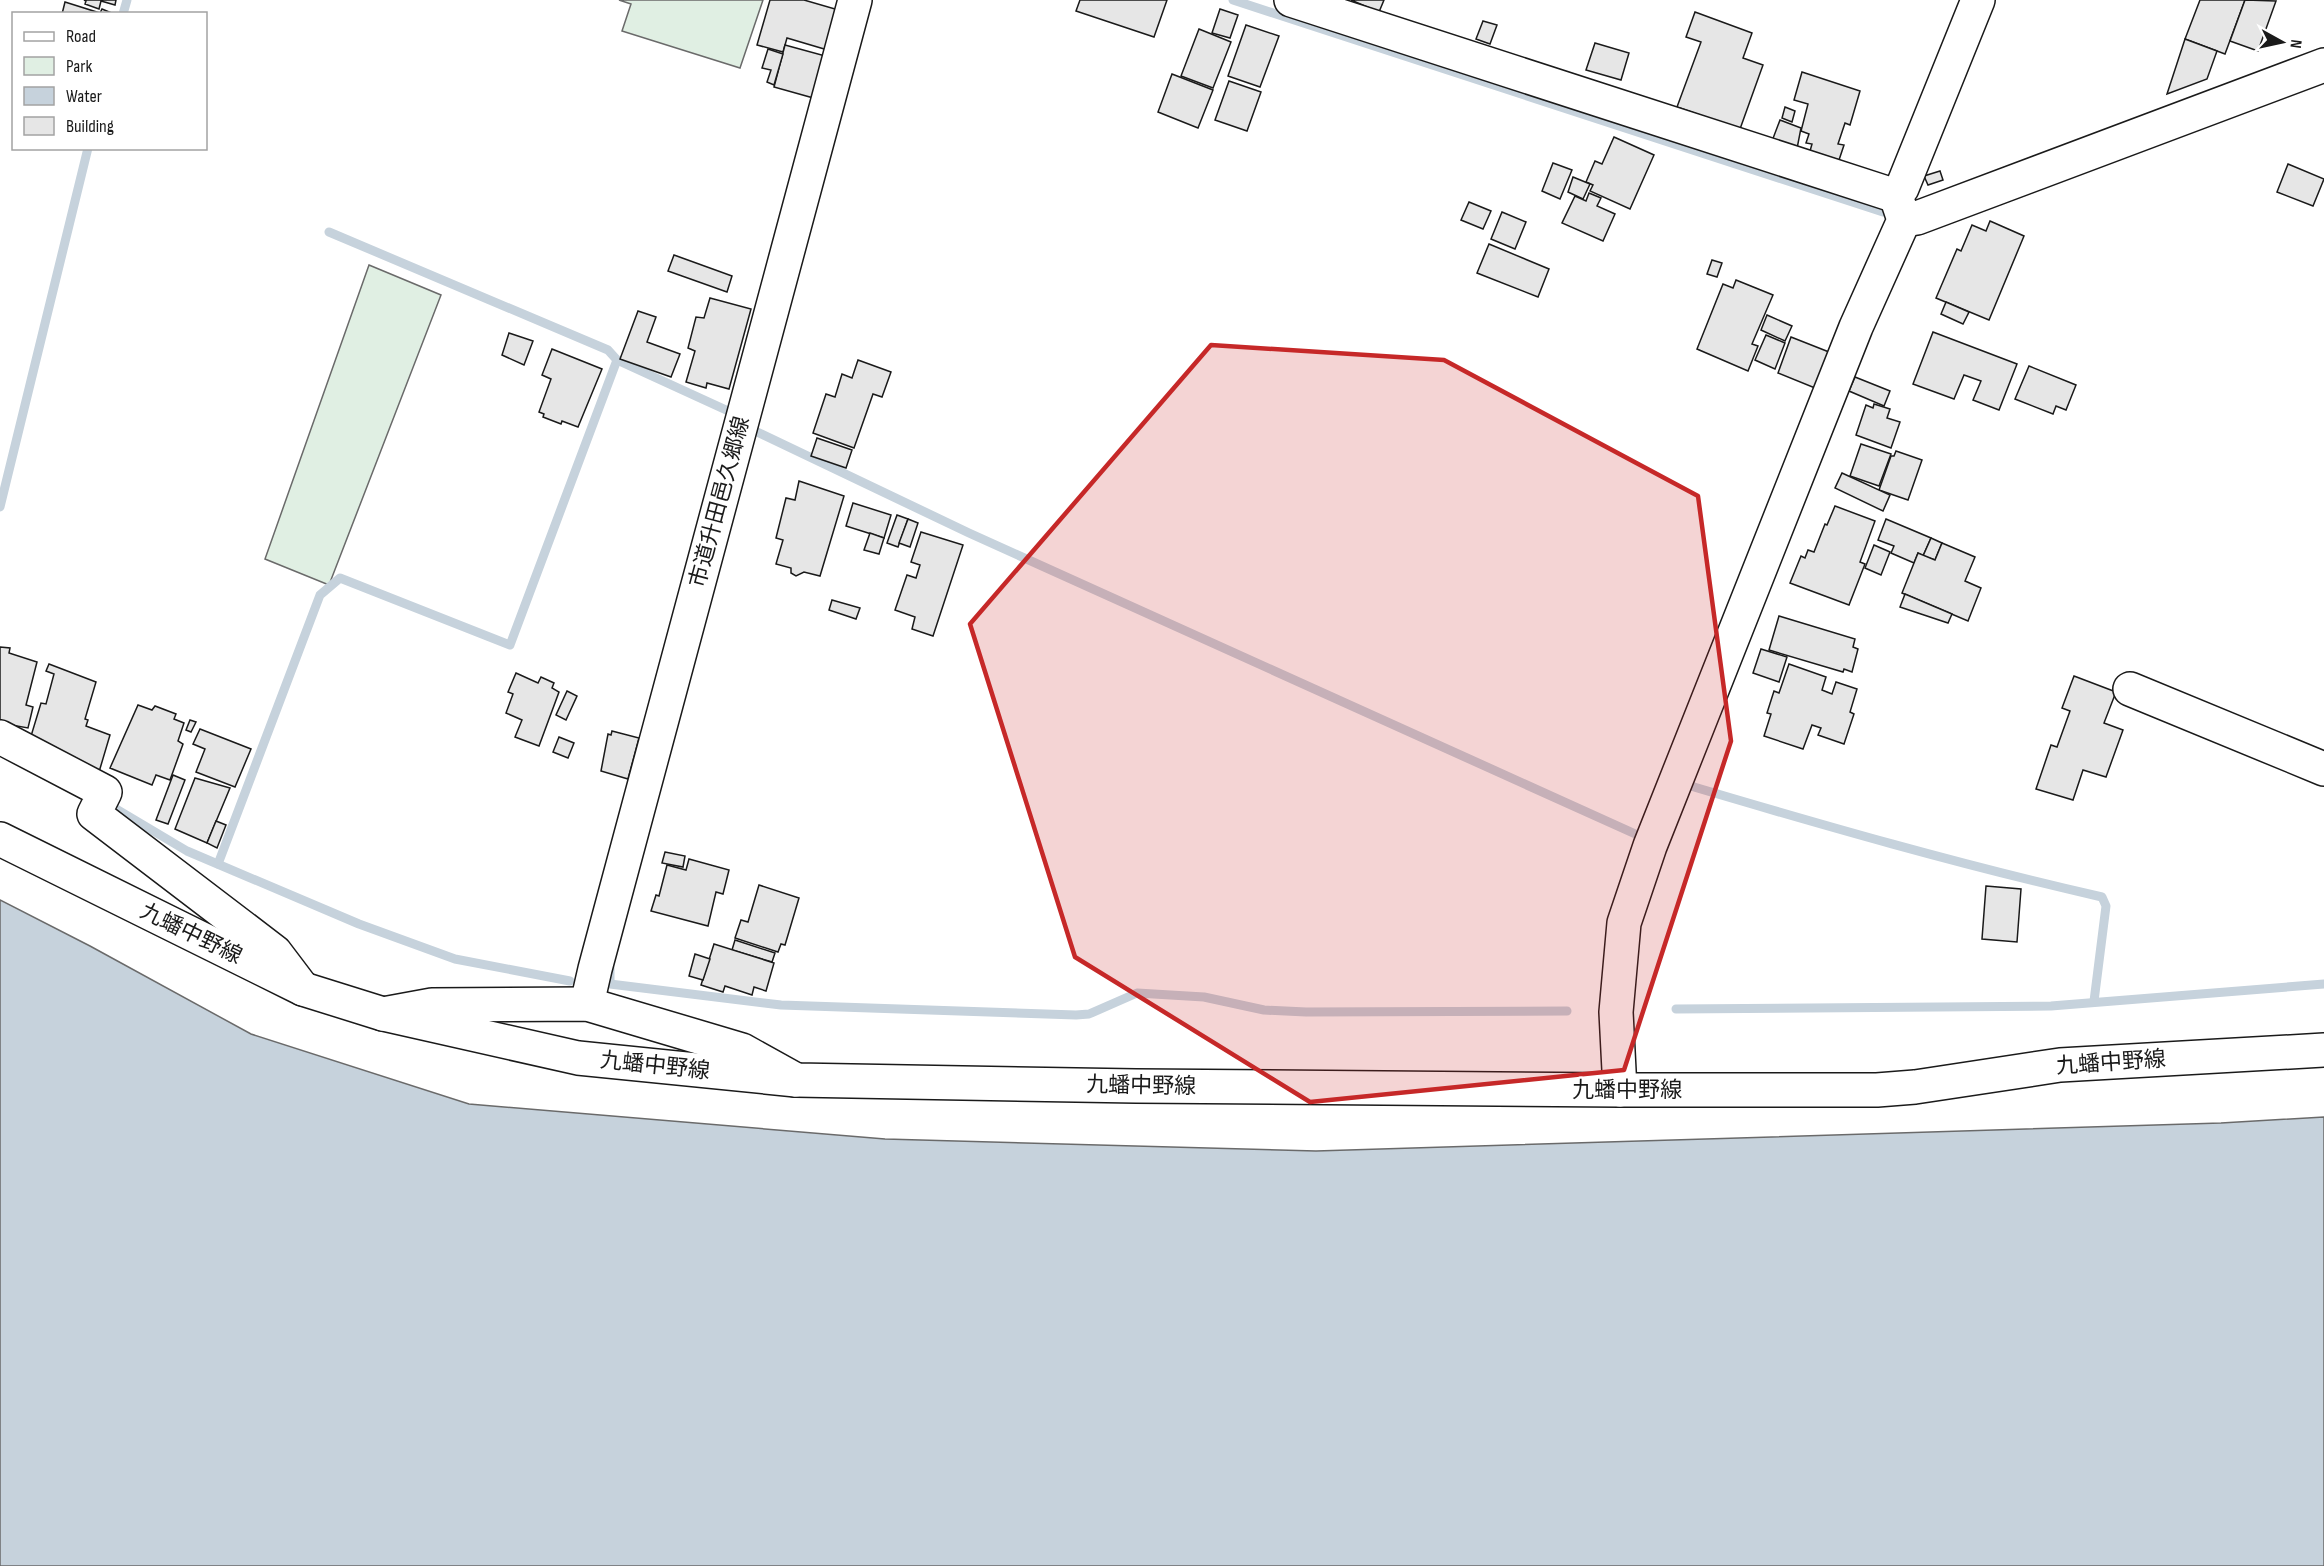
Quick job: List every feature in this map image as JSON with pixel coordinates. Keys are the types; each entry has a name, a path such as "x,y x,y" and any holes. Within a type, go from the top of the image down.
{"street":[{"name":"市道升田邑久郷線","path":"587,1004 855,0"},
{"path":"1291,0 1900,208 1917,218 2324,65"},
{"path":"1620,1090 1616,1012 1624,924 1650,846 1856,327 1900,208 1902,188 1978,0"},
{"path":"2130,689 2324,769"},
{"path":"0,737 105,792 94,814 274,952 303,989"},
{"name":"九蟠中野線","path":"0,839 303,989 383,1014 578,1058 796,1080 1148,1086 1877,1090 1915,1087 2060,1065 2324,1050"},
{"path":"383,1014 432,1005 587,1004 742,1050 796,1080"}],"highlighted area":[{"path":"1211,345 1444,360 1698,496 1731,741 1624,1070 1310,1102 1075,957 970,624"}],"green space":[{"path":"619,0 763,0 740,68 622,31 631,4"},
{"path":"369,265 441,295 329,585 265,559"}],"water":[{"path":"0,900 90,946 251,1034 469,1104 885,1139 1316,1151 2221,1123 2324,1117 2324,1566 0,1566"}],"building":[{"path":"84,0 116,0 115,5 101,1 99,9 85,4"},
{"path":"770,0 804,0 842,11 831,51 787,38 783,52 757,45"},
{"path":"1080,0 1167,0 1154,37 1076,11"},
{"path":"1351,0 1384,0 1379,12"},
{"path":"2200,0 2245,0 2225,54 2185,39"},
{"path":"2245,0 2276,1 2258,51 2230,41"},
{"path":"65,2 97,12 62,12"},
{"path":"1220,9 1238,15 1230,38 1212,33"},
{"path":"1695,12 1752,33 1743,58 1763,65 1740,129 1677,107 1701,42 1686,37"},
{"path":"1483,21 1497,25 1490,44 1476,39"},
{"path":"1246,25 1279,36 1260,87 1228,76"},
{"path":"1199,29 1231,42 1213,88 1181,76"},
{"path":"2185,39 2217,51 2207,79 2167,94"},
{"path":"1595,43 1629,53 1621,80 1586,70"},
{"path":"785,45 829,57 817,99 774,87"},
{"path":"768,49 783,54 774,85 767,82 771,70 762,68"},
{"path":"1802,72 1860,91 1850,125 1845,123 1838,144 1844,145 1839,160 1810,151 1812,144 1806,143 1809,134 1801,131 1808,104 1794,100"},
{"path":"1172,74 1213,90 1198,128 1158,112"},
{"path":"1229,81 1261,92 1247,131 1215,120"},
{"path":"1785,107 1795,111 1792,122 1782,118"},
{"path":"1780,120 1801,128 1795,159 1769,149"},
{"path":"1614,137 1654,155 1630,209 1590,191 1593,185 1586,182 1595,161 1602,164"},
{"path":"1553,163 1572,170 1560,199 1542,191"},
{"path":"2288,164 2324,179 2313,206 2277,192"},
{"path":"1940,171 1943,180 1928,185 1924,176"},
{"path":"1573,177 1590,184 1583,199 1568,192"},
{"path":"1589,193 1601,198 1597,206 1615,214 1603,241 1562,223 1575,196 1586,201"},
{"path":"1469,202 1491,211 1483,229 1461,220"},
{"path":"1502,212 1526,222 1515,249 1491,239"},
{"path":"1990,221 2024,236 1989,320 1936,298 1957,249 1961,251 1972,225 1986,231"},
{"path":"1489,244 1549,269 1538,297 1477,273"},
{"path":"674,255 732,276 727,292 668,271"},
{"path":"1712,260 1722,263 1717,277 1707,274"},
{"path":"1736,280 1773,295 1752,344 1758,346 1748,371 1697,349 1723,284 1733,288"},
{"path":"710,298 751,309 729,389 707,383 706,388 686,382 695,351 688,348 696,317 704,318"},
{"path":"1946,302 1969,312 1963,324 1941,314"},
{"path":"638,311 656,317 647,342 680,354 671,377 620,359"},
{"path":"1767,315 1792,326 1785,341 1761,330"},
{"path":"1933,332 2017,364 1999,410 1973,400 1981,381 1964,375 1954,399 1913,384"},
{"path":"509,333 533,341 524,365 502,355"},
{"path":"1766,335 1785,343 1775,369 1755,360"},
{"path":"1791,337 1829,352 1815,388 1778,373"},
{"path":"552,349 602,369 578,427 562,421 561,424 543,417 544,414 539,412 551,379 542,375"},
{"path":"858,360 891,372 882,397 873,394 854,448 813,433 826,394 835,397 842,374 852,378"},
{"path":"2029,366 2076,385 2066,410 2056,406 2053,414 2015,399"},
{"path":"1855,377 1890,391 1884,406 1849,391"},
{"path":"1874,404 1890,409 1887,418 1900,422 1891,448 1856,435 1866,405 1873,408"},
{"path":"817,438 852,450 846,468 811,456"},
{"path":"1861,444 1891,454 1879,486 1850,476"},
{"path":"1896,451 1922,460 1908,500 1879,490 1891,456 1894,456"},
{"path":"1842,473 1890,495 1883,511 1835,488"},
{"path":"799,481 844,496 820,576 804,572 796,576 791,573 791,568 776,564 783,540 776,538 786,498 795,500"},
{"path":"853,503 891,515 884,538 846,526"},
{"path":"1835,506 1875,521 1860,562 1865,564 1849,605 1790,583 1801,556 1805,558 1808,550 1814,552"},
{"path":"897,515 908,519 898,547 887,543"},
{"path":"908,519 918,523 910,547 899,543"},
{"path":"1886,519 1931,538 1923,556 1918,553 1914,563 1891,553 1894,546 1878,540"},
{"path":"921,532 963,545 933,636 912,629 915,617 895,610 907,575 916,578 920,565 911,562"},
{"path":"870,533 884,538 879,554 864,550"},
{"path":"1931,538 1942,543 1935,560 1923,556"},
{"path":"1942,543 1975,557 1965,581 1981,588 1968,621 1902,593 1918,553 1935,560"},
{"path":"1874,545 1890,552 1881,575 1865,568"},
{"path":"1905,594 1952,614 1948,623 1900,607"},
{"path":"832,600 860,608 856,619 829,610"},
{"path":"1779,616 1855,639 1853,647 1858,649 1852,672 1844,669 1843,672 1769,650"},
{"path":"0,647 10,648 9,653 37,662 26,705 33,707 28,728 0,723"},
{"path":"1761,649 1787,657 1779,682 1753,673"},
{"path":"49,664 96,682 85,719 88,720 86,726 110,735 99,772 28,746 41,703 46,704 54,674 46,671"},
{"path":"1789,664 1826,677 1822,690 1832,694 1836,682 1857,689 1850,712 1854,714 1844,744 1818,735 1821,728 1812,725 1803,749 1764,736 1771,714 1767,713 1774,691 1779,693"},
{"path":"516,673 538,683 541,677 554,683 552,688 559,692 539,746 515,737 522,720 506,713 513,694 508,692"},
{"path":"2074,676 2116,692 2104,723 2123,730 2106,777 2083,770 2073,800 2036,789 2051,745 2057,747 2070,711 2062,708"},
{"path":"567,691 577,696 566,720 556,715"},
{"path":"138,705 152,710 155,706 176,714 174,719 184,723 178,741 183,744 170,780 156,775 152,785 110,768"},
{"path":"190,720 196,722 191,732 186,730"},
{"path":"200,729 251,749 235,787 196,772 205,749 193,744"},
{"path":"612,731 639,738 628,779 601,771 608,734 611,735"},
{"path":"559,737 574,743 568,758 553,752"},
{"path":"173,775 185,780 168,824 156,820"},
{"path":"195,778 230,788 207,843 175,829"},
{"path":"216,821 226,825 217,848 207,843"},
{"path":"665,852 685,856 683,867 662,863"},
{"path":"689,859 729,870 723,894 716,892 708,926 651,911 656,895 659,896 667,865 686,870"},
{"path":"759,885 799,898 785,945 781,944 778,952 735,938 741,920 748,922"},
{"path":"1986,886 2021,889 2017,942 1982,939"},
{"path":"735,940 775,953 772,962 732,950"},
{"path":"714,944 774,963 766,991 754,987 752,995 725,986 723,992 701,985"},
{"path":"695,954 710,959 703,980 689,976"}],"waterway":[{"path":"124,12 127,0"},
{"path":"1233,0 1883,212"},
{"path":"0,507 88,150"},
{"path":"329,232 608,350 617,360 737,415"},
{"path":"218,864 320,595 340,578 510,645 617,360"},
{"path":"753,430 969,533 1642,837 1644,831"},
{"path":"1684,784 1892,844 2102,897 2106,906 2094,1001"},
{"path":"113,807 187,851 359,924 455,959 570,981"},
{"path":"610,968 610,984 781,1005 1076,1015 1089,1014 1137,993 1204,997 1264,1010 1306,1012 1567,1011"},
{"path":"1676,1009 2051,1006 2324,984"}]}
